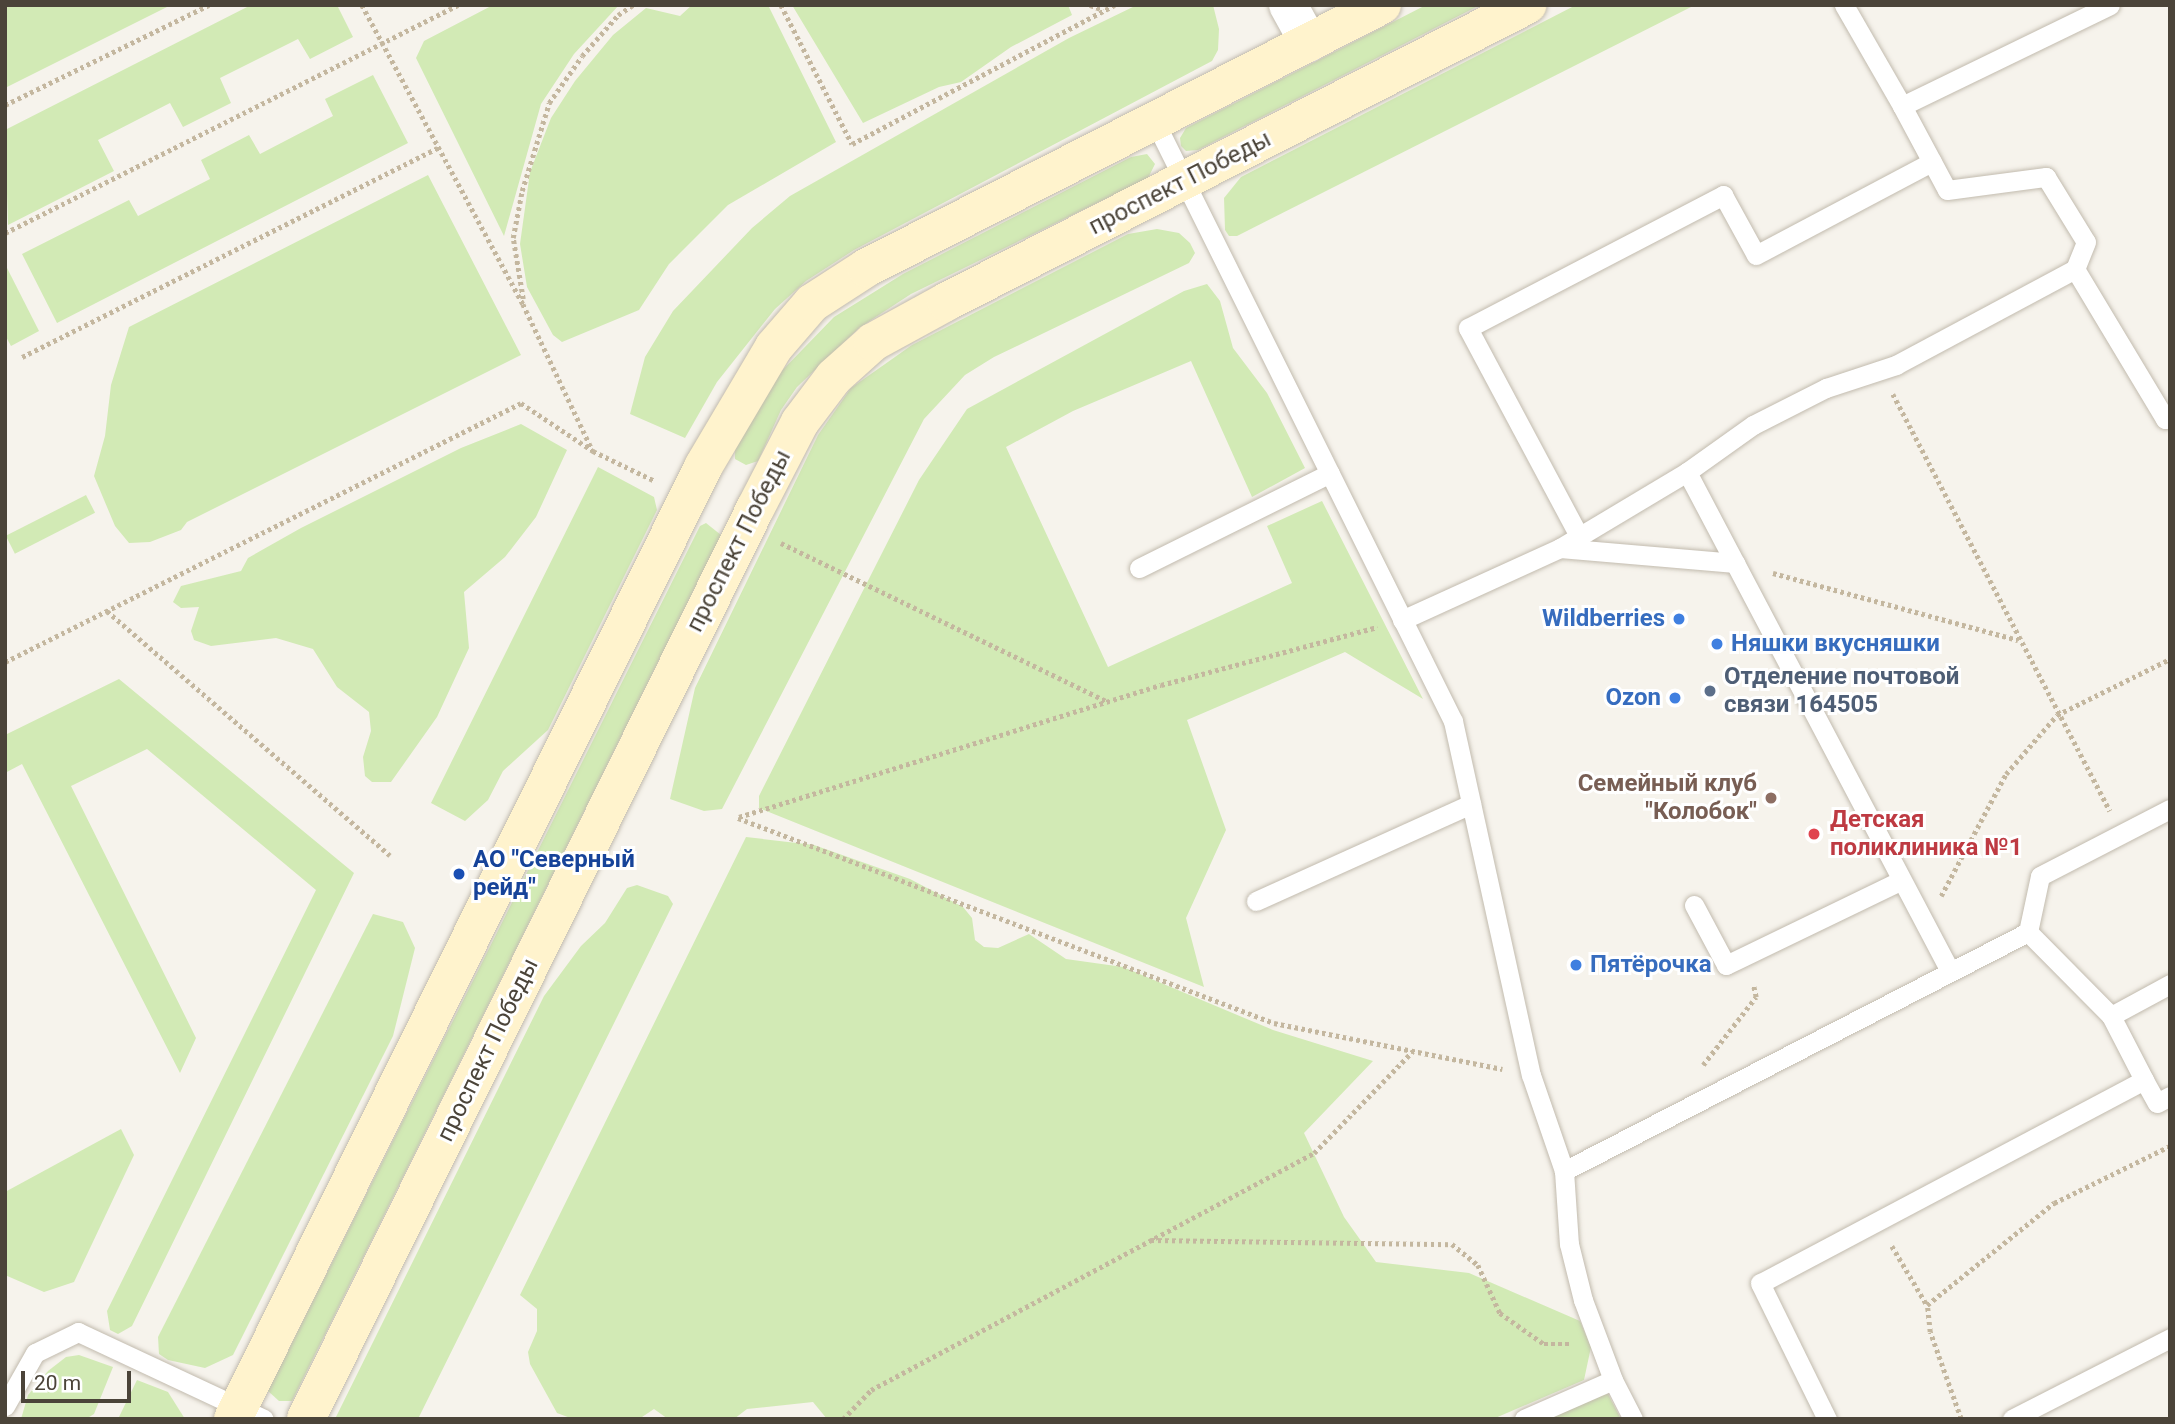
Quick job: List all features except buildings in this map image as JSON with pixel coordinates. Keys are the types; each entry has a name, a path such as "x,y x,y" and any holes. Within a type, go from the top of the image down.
{"main road":[{"path":"246,1415 514,846 754,375 812,303 836,286 915,242 1156,124 1382,5"},
{"name":"проспект Победы","path":"306,1419 800,422 834,377 873,342 1527,5"}],"street":[{"path":"1288,5 1309,43"}],"lane":[{"path":"1402,620 1560,548 1687,472 1753,425 1826,388 1880,370 2075,269 2086,242 2046,177 1947,190 1844,5"},
{"path":"1902,106 2110,5"},
{"path":"1156,124 1453,721 1531,1075 1564,1171 1569,1244 1600,1345 1613,1380 1633,1419"},
{"path":"1579,536 1468,328 1723,195 1756,255 1932,162"},
{"path":"2075,269 2165,419 2170,417"},
{"path":"1687,472 1950,971"},
{"path":"1139,568 1330,473"},
{"path":"1560,548 1735,563"},
{"path":"1256,901 1471,804"},
{"path":"2028,932 2040,876 2170,809"},
{"path":"1694,905 1726,965 1902,880"},
{"path":"1564,1171 2028,932"},
{"path":"2028,932 2111,1016 2157,1102 2170,1096"},
{"path":"2111,1016 2170,984"},
{"path":"1827,1419 1760,1283 2144,1080"},
{"path":"5,1406 35,1353 78,1332 246,1415"},
{"path":"2012,1419 2170,1338"},
{"path":"1524,1419 1613,1380"}],"path":[{"path":"5,105 209,5"},
{"path":"362,5 523,303 593,451"},
{"path":"5,233 458,5"},
{"path":"523,303 513,238 525,178 549,103 582,56 618,15 633,5"},
{"path":"781,5 852,144 1114,5"},
{"path":"1090,5 1104,10"},
{"path":"22,357 437,148"},
{"path":"1880,370 2057,715 2122,834"},
{"path":"5,662 521,403 593,451 662,485"},
{"path":"774,539 1107,702"},
{"path":"1735,563 2019,640"},
{"path":"107,611 390,855"},
{"path":"1402,620 1107,702 738,818 1274,1023 1531,1075"},
{"path":"1925,924 2006,774 2057,715 2169,661"},
{"path":"1700,1069 1756,997 1745,956"},
{"path":"843,1419 871,1390 1314,1153 1414,1051"},
{"path":"1927,1305 2054,1203 2170,1146"},
{"path":"1878,1221 1927,1305 1930,1332 1961,1419"},
{"path":"1150,1240 1452,1244 1478,1265 1500,1313 1544,1344 1600,1345"}],"green space":[{"path":"5,5 171,5 5,88"},
{"path":"251,5 337,5 353,37 310,59 298,39 220,78 231,103 183,127 170,103 98,140 114,171 8,225 5,130"},
{"path":"493,5 619,5 574,54 541,104 504,236 416,58 424,41"},
{"path":"692,5 768,5 836,142 728,205 669,264 639,310 562,342 553,335 527,287 520,244 530,172 551,118 575,81 613,35 646,8 680,16"},
{"path":"792,5 1068,5 1072,15 1011,47 961,82 939,87 863,123"},
{"path":"1137,5 1213,5 1219,29 1218,50 1212,61 854,250 806,281 775,309 717,382 685,438 630,414 645,357 673,311 752,228 790,196 1069,38"},
{"path":"1426,5 1480,5 1198,150 1186,151 1181,146 1180,138 1186,128"},
{"path":"1576,5 1695,5 1237,236 1229,236 1225,230 1224,198 1241,177"},
{"path":"373,75 408,143 57,323 22,254 129,200 138,216 210,179 201,160 249,135 260,154 333,116 325,99"},
{"path":"1147,154 1155,164 1148,178 911,294 859,328 797,387 781,410 758,461 746,465 735,459 735,447 771,382 834,317 903,274 1131,157"},
{"path":"428,175 521,355 187,522 181,530 150,542 129,543 115,526 94,476 105,436 111,385 129,327"},
{"path":"1157,229 1179,233 1190,243 1195,253 1189,263 994,357 965,375 924,419 722,809 704,811 670,799 695,688 818,435 851,388 912,345 1128,234"},
{"path":"5,264 39,331 11,346 5,335"},
{"path":"1207,284 1220,301 1233,348 1267,393 1305,468 1252,497 1191,361 1073,411 1006,447 1108,667 1292,583 1267,526 1322,501 1423,699 1345,652 1187,720 1226,830 1186,918 1204,987 759,808 759,796 919,480 967,409 1184,291"},
{"path":"521,424 567,450 536,517 505,557 464,592 469,648 437,717 391,782 372,782 365,776 363,757 371,731 369,712 337,687 313,649 276,638 211,646 194,640 191,631 199,607 181,608 173,602 181,586 241,571 248,558 301,528 461,448"},
{"path":"598,467 654,497 657,510 548,730 503,771 488,800 465,821 431,803"},
{"path":"86,495 95,513 15,554 6,536"},
{"path":"706,523 721,535 292,1401 279,1401 268,1391 700,526"},
{"path":"119,679 354,873 132,1326 118,1334 110,1330 107,1311 316,890 147,749 71,786 196,1038 180,1073 22,764 5,773 5,735"},
{"path":"746,837 814,845 910,879 963,907 972,918 975,940 984,947 998,948 1029,934 1066,959 1123,967 1273,1030 1373,1061 1304,1133 1344,1217 1376,1262 1469,1273 1580,1321 1591,1347 1584,1380 1493,1419 827,1419 813,1402 747,1409 734,1419 668,1419 654,1409 639,1419 573,1419 557,1413 530,1364 528,1352 537,1331 537,1309 520,1295"},
{"path":"637,885 668,896 673,904 418,1419 335,1419 544,996 581,946 605,923 627,888"},
{"path":"373,914 403,922 415,948 393,1036 233,1355 205,1368 168,1360 159,1354 158,1337"},
{"path":"121,1129 134,1155 74,1282 44,1292 5,1275 5,1192"},
{"path":"79,1355 113,1367 94,1414 86,1419 21,1419 28,1395 48,1371 66,1357"},
{"path":"137,1380 168,1392 185,1419 118,1419"},
{"path":"1608,1394 1621,1419 1539,1419 1584,1398"}],"place":[{"name":"Wildberries","path":"1679,619"},
{"name":"Няшки вкусняшки","path":"1717,644"},
{"name":"Отделение почтовой связи 164505","path":"1710,691"},
{"name":"Ozon","path":"1675,698"},
{"name":"Семейный клуб \"Колобок\"","path":"1771,798"},
{"name":"Детская поликлиника №1","path":"1814,834"},
{"name":"АО \"Северный рейд\"","path":"459,874"},
{"name":"Пятёрочка","path":"1576,965"}]}
